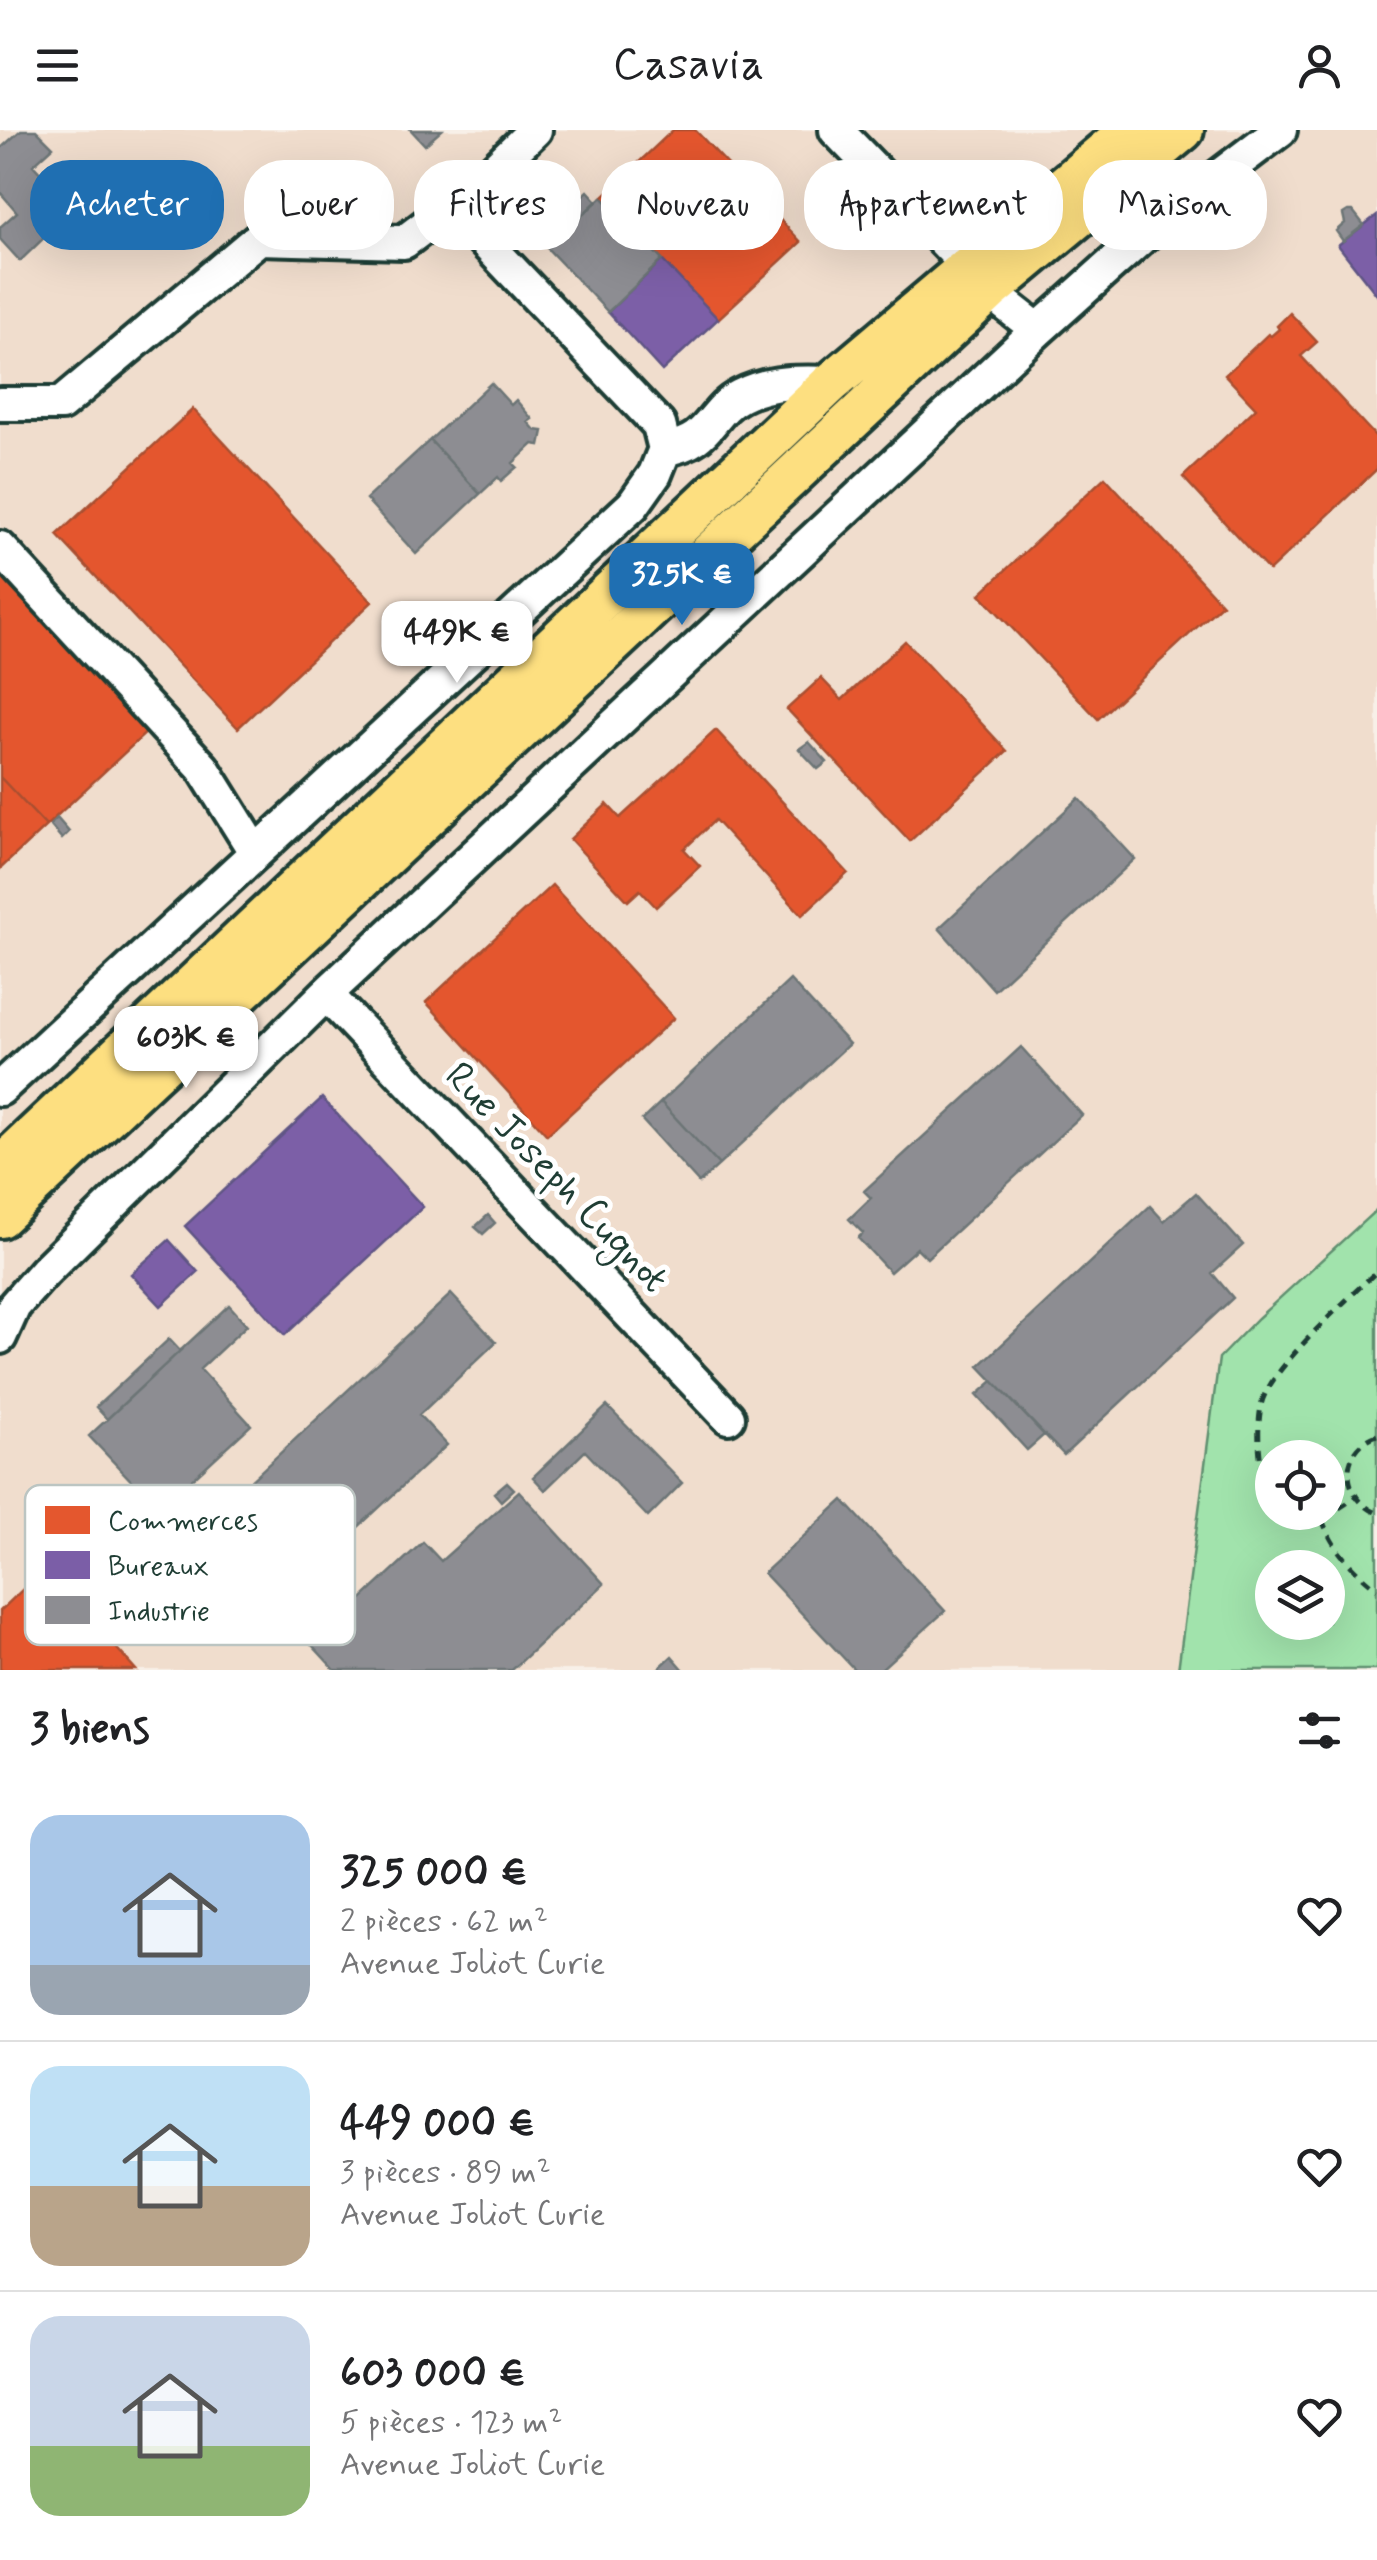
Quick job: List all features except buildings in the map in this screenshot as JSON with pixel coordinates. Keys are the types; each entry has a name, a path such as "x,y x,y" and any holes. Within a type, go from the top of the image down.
{"main road":[{"path":"0,1217 981,278 1130,130"},
{"path":"0,1167 832,383 1183,130"}],"street":[{"path":"504,160 535,130"},
{"path":"836,130 1005,304 1038,330"},
{"path":"0,1337 14,1306 44,1272 326,994 1038,330 1160,222 1280,130"},
{"path":"0,404 61,404 259,238 404,242 414,234"},
{"path":"0,1089 633,506 654,474 665,449 659,425 492,250"},
{"path":"665,449 702,434 737,397 787,381 832,383"},
{"path":"0,548 202,768 256,853"},
{"name":"Rue Joseph Cugnot","path":"326,994 728,1417"}],"path":[{"path":"1260,1440 1261,1402 1284,1368 1331,1313 1377,1271"},
{"path":"1377,1435 1359,1446 1351,1457 1349,1485 1355,1498 1377,1513"},
{"path":"1345,1504 1355,1498"},
{"path":"1326,1530 1346,1562 1377,1590"}],"shaded area":[{"path":"0,130 1377,130 1377,1209 1219,1358 1178,1670 0,1670"}],"green space":[{"path":"1377,1209 1377,1670 1178,1670 1219,1358"}]}
